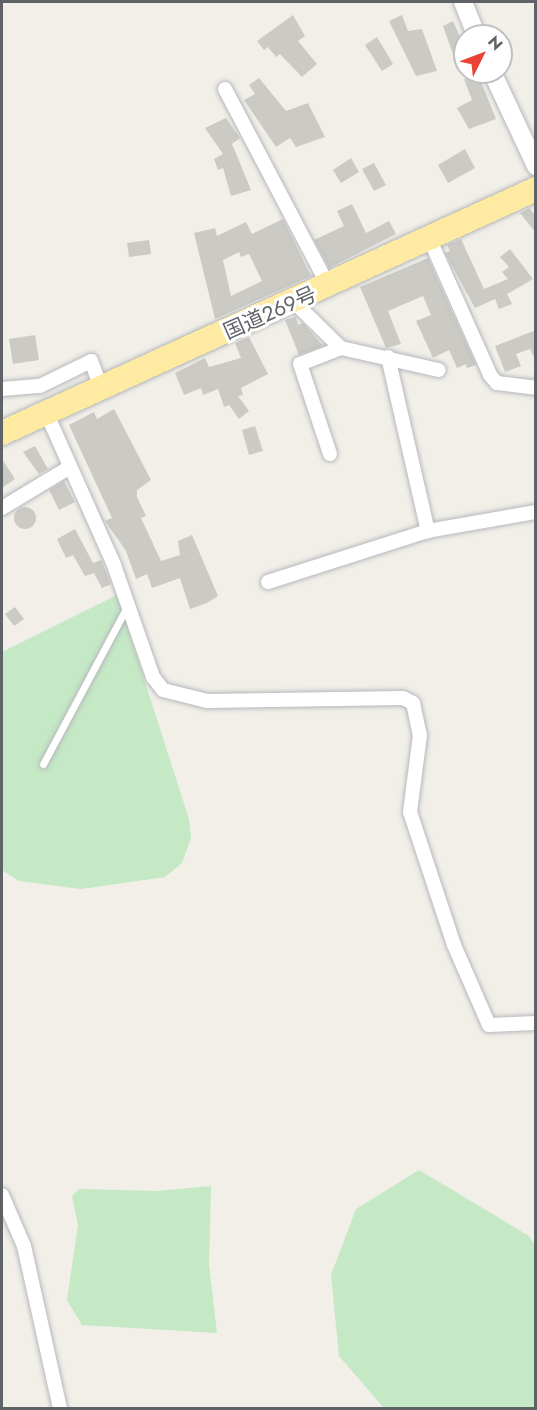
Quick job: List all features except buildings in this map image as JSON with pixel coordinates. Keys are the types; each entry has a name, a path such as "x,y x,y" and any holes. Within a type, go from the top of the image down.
{"highway":[{"name":"国道269号","path":"2,433 329,287 536,189"}],"street":[{"path":"463,2 472,24"},
{"path":"498,84 536,166"},
{"path":"225,89 329,287"},
{"path":"430,240 490,375 497,383 536,388"},
{"path":"294,302 341,348"},
{"path":"330,454 300,364 341,348 439,370"},
{"path":"388,357 428,531"},
{"path":"2,389 40,386 91,361 102,390"},
{"path":"46,412 128,605 153,677 163,690 187,699 403,698 413,703 420,735 410,812 454,945 489,1025 536,1023"},
{"path":"2,508 70,467"},
{"path":"268,582 428,531 536,512"},
{"path":"2,1195 27,1256 60,1408"}],"lane":[{"path":"44,764 128,605"}],"green space":[{"path":"117,595 189,819 191,838 182,863 165,877 81,889 19,881 2,870 2,652"},
{"path":"419,1170 529,1236 535,1245 535,1408 384,1408 339,1356 331,1275 356,1209"},
{"path":"211,1186 209,1264 217,1333 82,1325 67,1300 78,1225 72,1196 79,1189 157,1191"}]}
